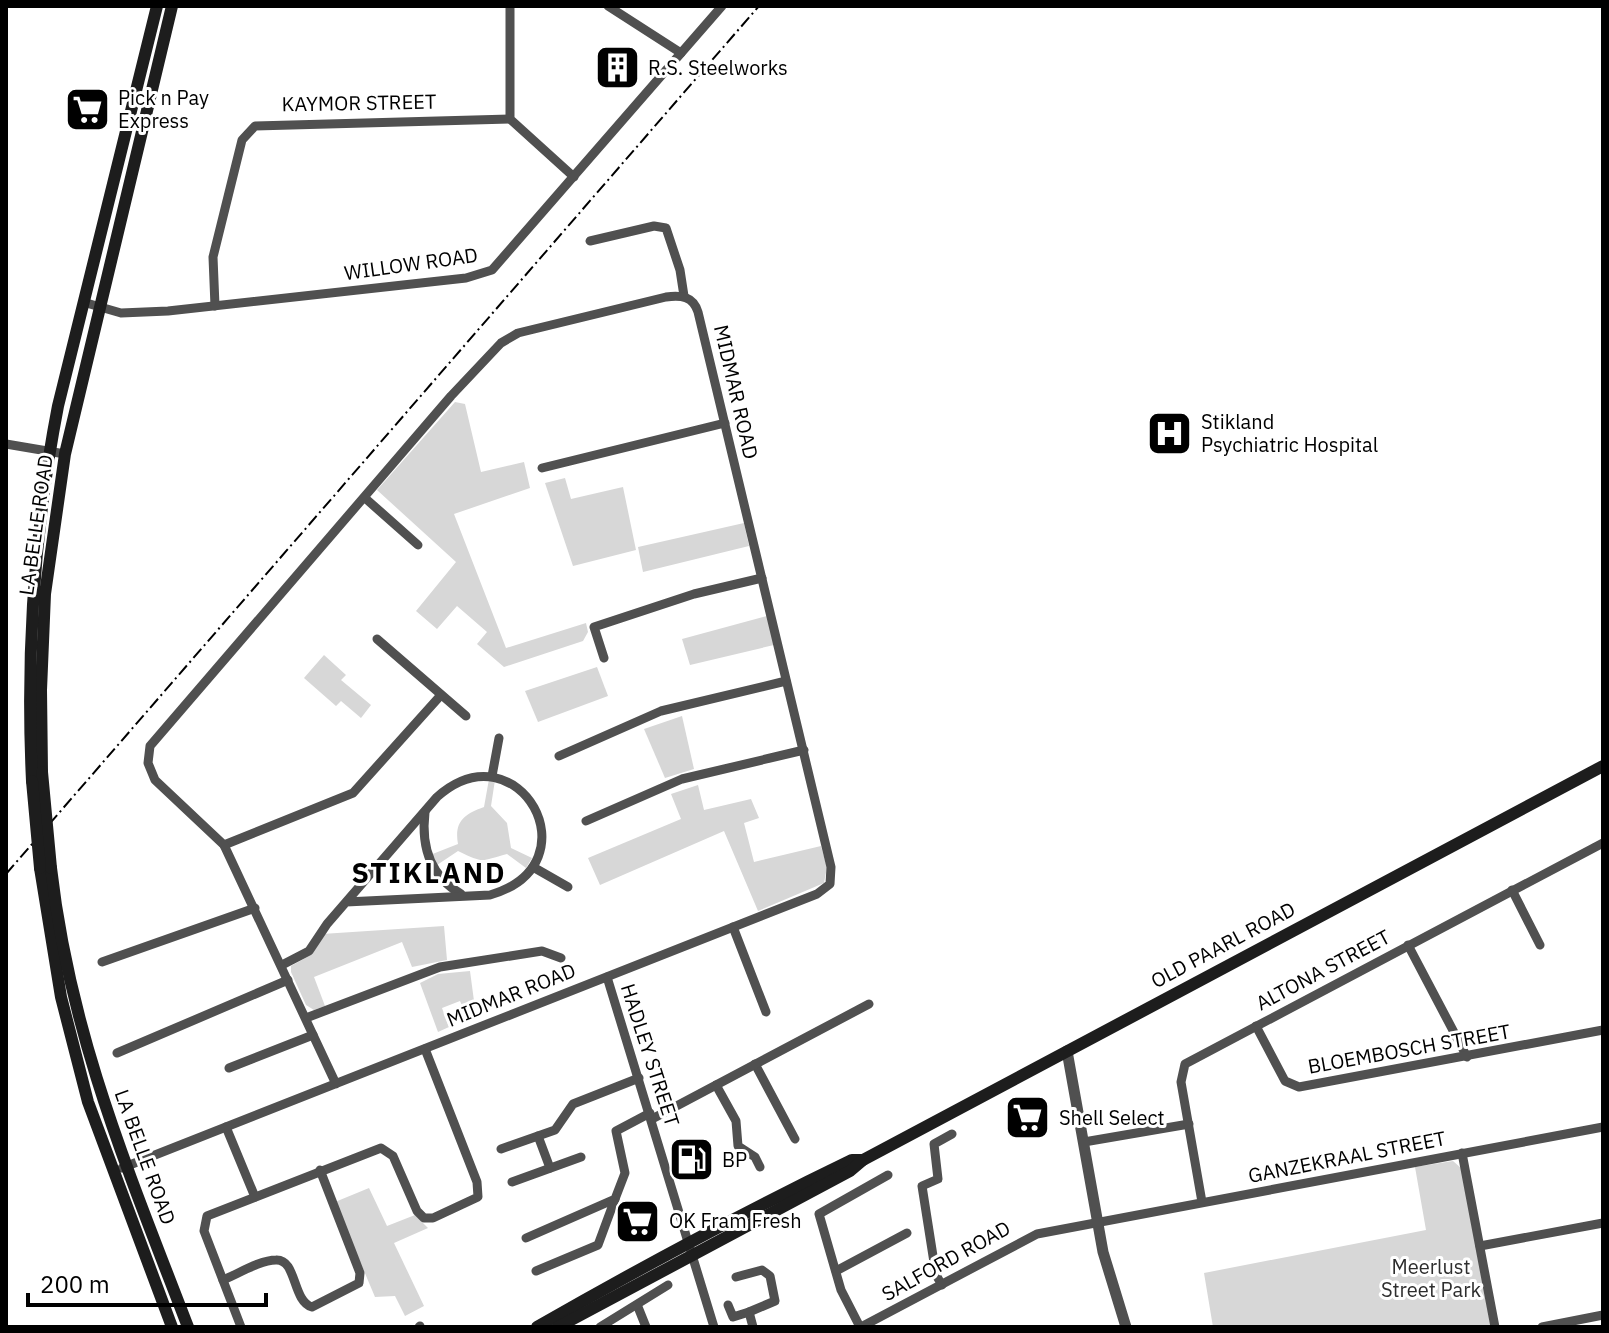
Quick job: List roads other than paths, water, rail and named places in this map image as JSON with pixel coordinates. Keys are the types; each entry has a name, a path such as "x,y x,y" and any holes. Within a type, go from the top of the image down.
{"main road":[{"name":"LA BELLE ROAD","path":"157,6 49,451 32,603 32,781 73,1047 111,1172 172,1327"},
{"name":"LA BELLE ROAD","path":"172,6 65,454 44,618 42,772 46,868 71,984 104,1108 188,1327"},
{"name":"OLD PAARL ROAD","path":"558,1327 816,1177 852,1160 863,1160 1603,766"},
{"path":"104,1108 104,1125 114,1158 111,1172"},
{"path":"125,1167 121,1179 131,1205 135,1233"},
{"name":"OLD PAARL ROAD","path":"537,1327 691,1248"}],"street":[{"path":"510,6 510,119 574,177"},
{"path":"608,6 681,53"},
{"name":"WILLOW ROAD","path":"83,302 98,309 132,313 484,274 498,266 722,6"},
{"name":"KAYMOR STREET","path":"215,306 213,257 240,146 255,126 510,119"},
{"name":"MIDMAR ROAD","path":"111,1172 817,894 830,884 831,867 697,307 684,296 680,270 666,228 654,226 590,241"},
{"path":"336,1084 224,845 155,780 148,763 150,746 451,396 510,337 666,297 684,296"},
{"path":"542,468 725,423"},
{"path":"6,444 65,454"},
{"path":"365,498 418,545"},
{"path":"604,658 594,627 694,594 762,578"},
{"path":"377,639 466,716"},
{"path":"559,756 661,711 786,681"},
{"path":"224,845 355,791 441,695"},
{"path":"492,776 499,738"},
{"path":"586,821 682,779 804,750"},
{"path":"282,965 306,954 346,902 425,812 459,781 492,776 515,786 534,806 542,833 533,867 508,889 490,895 346,902"},
{"path":"425,812 424,842 433,867 450,888 463,895"},
{"name":"ALTONA STREET","path":"1202,1202 1181,1078 1184,1066 1603,843"},
{"path":"533,867 568,887"},
{"path":"1512,890 1540,945"},
{"path":"102,962 255,908"},
{"path":"733,927 766,1012"},
{"path":"1408,945 1467,1057"},
{"path":"306,1018 440,967 542,951 561,958"},
{"name":"HADLEY STREET","path":"607,977 714,1327"},
{"path":"117,1053 288,980"},
{"path":"536,1271 598,1245 625,1173 616,1131 716,1085 869,1004"},
{"name":"BLOEMBOSCH STREET","path":"1256,1026 1282,1078 1296,1087 1603,1030"},
{"path":"229,1068 313,1035"},
{"path":"241,1327 204,1231 203,1220 320,1170 384,1148 393,1156 417,1211 424,1218 433,1218 468,1204 479,1192 425,1049"},
{"path":"1067,1051 1098,1222 1126,1327"},
{"path":"755,1064 795,1139"},
{"path":"501,1149 558,1127 573,1104 639,1078"},
{"path":"716,1085 734,1116 738,1146 755,1157 760,1167"},
{"path":"1084,1142 1189,1124"},
{"path":"226,1127 255,1197"},
{"name":"GANZEKRAAL STREET","path":"1098,1222 1603,1127"},
{"path":"942,1285 936,1275 922,1188 938,1179 934,1145 952,1134"},
{"path":"538,1136 550,1168"},
{"path":"1462,1153 1495,1327"},
{"path":"512,1182 581,1157"},
{"path":"223,1280 272,1261 282,1261 302,1300 312,1307 359,1283 360,1273 320,1170"},
{"path":"861,1327 836,1271 820,1213 888,1175"},
{"path":"526,1238 615,1199"},
{"name":"SALFORD ROAD","path":"861,1327 1031,1235 1098,1222"},
{"path":"1480,1246 1603,1223"},
{"path":"836,1271 907,1233"},
{"path":"728,1305 732,1317 774,1303 770,1276 762,1270 736,1277"},
{"path":"600,1327 638,1307 642,1299 668,1285"},
{"path":"638,1307 646,1327"},
{"path":"749,1312 753,1327"},
{"path":"887,1313 889,1327"},
{"path":"1542,1327 1603,1315"}],"railway":[{"path":"6,874 759,6"}],"place":[{"name":"R.S. Steelworks","path":"617,68"},
{"name":"Pick n Pay Express","path":"87,110"},
{"name":"Stikland Psychiatric Hospital","path":"1170,433"},
{"name":"Shell Select","path":"1028,1118"},
{"name":"BP","path":"691,1160"},
{"name":"OK Fram Fresh","path":"638,1221"}],"district":[{"name":"STIKLAND","path":"429,873"}],"park label":[{"name":"Meerlust Street Park","path":"1431,1278"}]}
